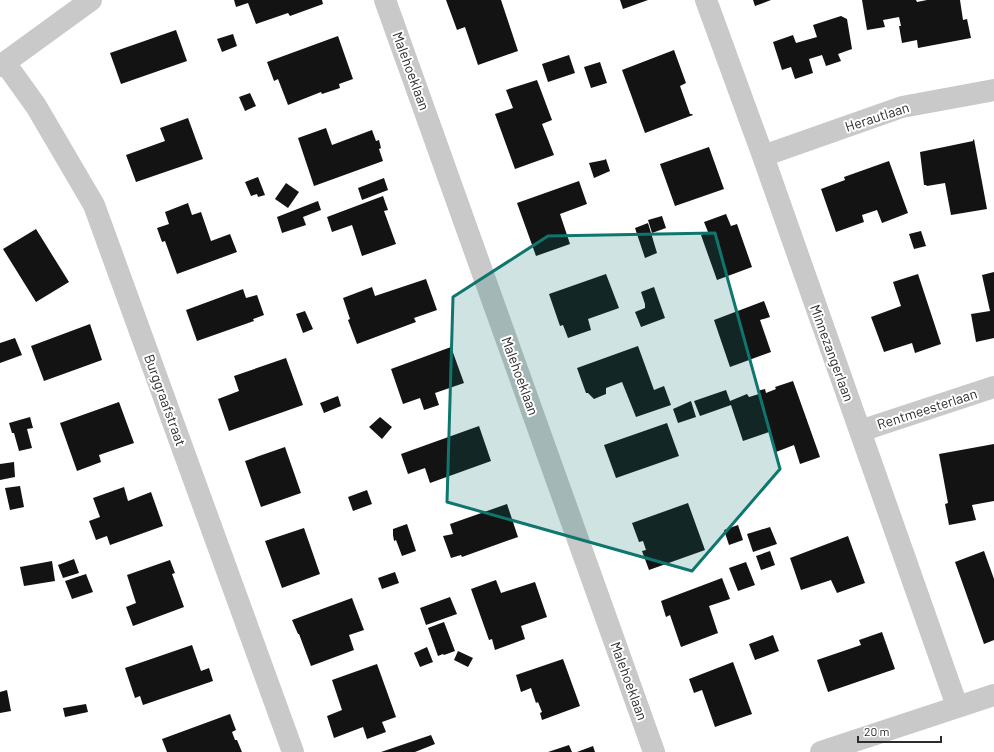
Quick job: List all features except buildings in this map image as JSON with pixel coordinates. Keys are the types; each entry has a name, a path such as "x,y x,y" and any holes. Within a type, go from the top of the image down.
{"street":[{"path":"2,64 91,0"},
{"name":"Malehoeklaan","path":"386,0 654,752"},
{"name":"Minnezangerlaan","path":"706,0 763,156 957,706"},
{"name":"Burggraafstraat","path":"2,64 36,106 94,205 293,752"},
{"name":"Herautlaan","path":"763,156 902,108 994,90"},
{"name":"Rentmeesterlaan","path":"860,431 994,387"},
{"path":"821,752 994,695"}],"highlighted area":[{"path":"715,233 780,469 692,571 447,502 453,297 548,236"}]}
